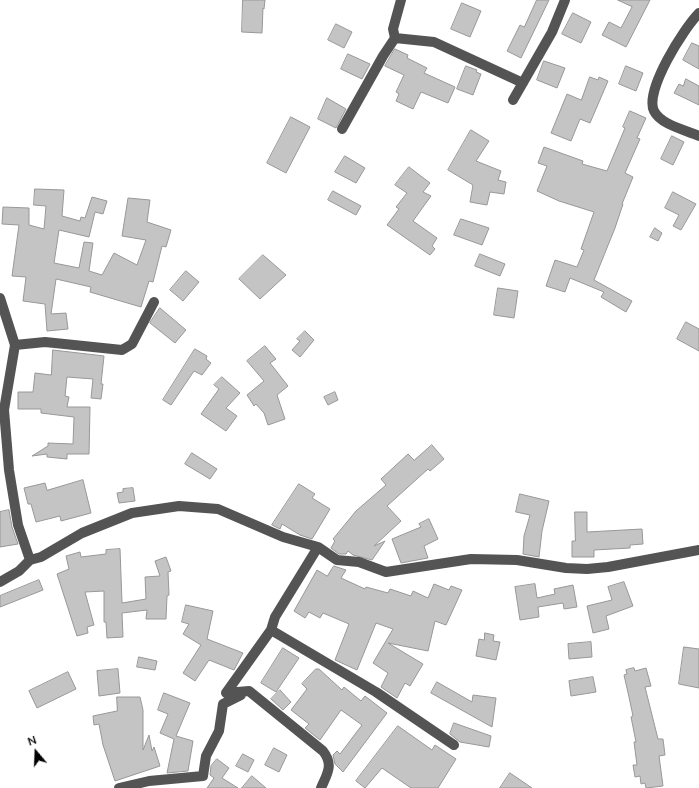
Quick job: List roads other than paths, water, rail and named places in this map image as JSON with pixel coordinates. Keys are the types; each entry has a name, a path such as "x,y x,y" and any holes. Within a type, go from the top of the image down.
{"street":[{"path":"396,38 393,29 401,0"},
{"path":"513,100 552,32 565,0"},
{"path":"699,14 664,64 652,98 654,111 661,120 699,136"},
{"path":"396,38 434,42 523,83"},
{"path":"342,129 383,56 396,38"},
{"path":"0,298 15,345 4,410 10,470 18,525 30,560"},
{"path":"15,345 45,342 112,349 127,348 132,344 154,302"},
{"path":"0,582 19,571 30,560 41,557 82,533 132,513 161,510 179,506 218,509 283,537 318,547 337,560 359,562 386,572 471,559 517,560 566,568 587,569 608,567 699,550"},
{"path":"318,547 275,617 271,630 226,694 249,691 327,756 330,766 321,788"},
{"path":"271,630 376,692 454,745"},
{"path":"119,788 149,781 203,776 206,756 219,731 223,704 249,691"}]}
